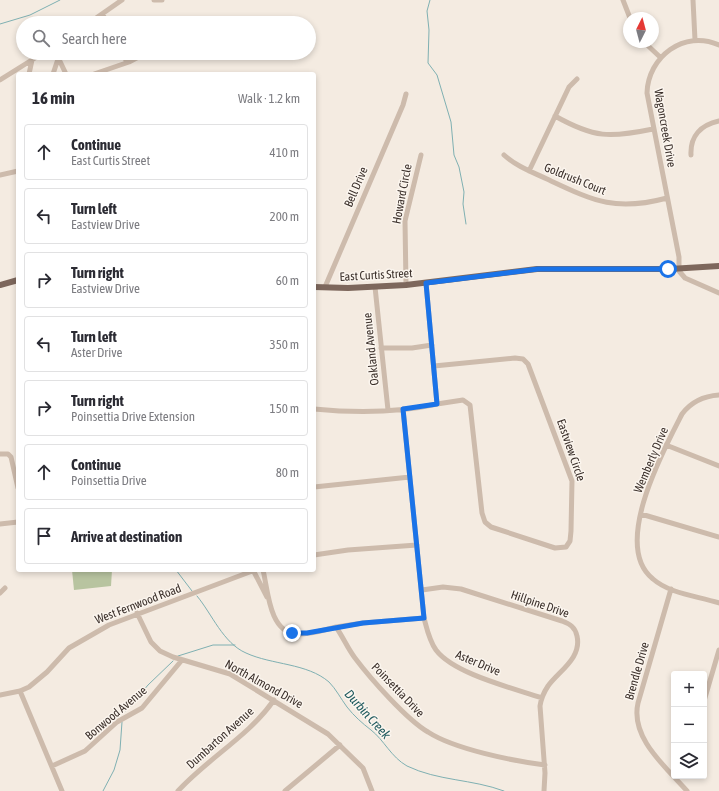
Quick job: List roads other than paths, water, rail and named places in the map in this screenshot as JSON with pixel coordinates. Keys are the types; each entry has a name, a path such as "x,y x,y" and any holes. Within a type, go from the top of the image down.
{"main road":[{"name":"East Curtis Street","path":"316,287 375,287 406,285 538,269 679,268 719,266"},
{"path":"0,285 16,281"}],"street":[{"path":"99,16 122,0"},
{"path":"154,0 162,0"},
{"path":"623,0 628,12"},
{"path":"693,0 696,40"},
{"name":"Wagoncreek Drive","path":"679,268 679,257 653,129 647,86 651,70 660,57 678,45 696,40 719,45"},
{"path":"650,48 660,57"},
{"path":"29,72 32,60"},
{"path":"0,80 32,60"},
{"path":"54,72 58,60"},
{"path":"59,60 65,72"},
{"path":"99,72 130,60"},
{"path":"529,171 569,87 577,78"},
{"name":"Bell Drive","path":"325,287 403,105 406,94"},
{"path":"555,116 583,130 604,135 620,135 653,129"},
{"path":"691,155 691,143 696,134 707,125 719,121"},
{"name":"Howard Circle","path":"406,285 405,221 420,155"},
{"name":"Goldrush Court","path":"504,155 513,163 529,171 585,196 606,203 637,204 667,198"},
{"path":"0,175 16,171"},
{"path":"679,268 681,275 685,278 719,294"},
{"path":"316,408 359,412 403,409 437,404 426,283"},
{"name":"Oakland Avenue","path":"375,287 380,348 388,410"},
{"path":"380,348 432,345"},
{"name":"Eastview Circle","path":"434,366 514,358 521,358 528,364 572,480 571,531 570,541 566,547 555,548 491,527 486,523 482,512 470,406 463,400 437,404"},
{"name":"Wemberly Drive","path":"719,395 703,398 687,408 666,446 648,485 641,514 638,543 642,564 652,579 671,589 719,602"},
{"name":"Aster Drive","path":"403,409 424,618 428,634 433,645 450,663 471,673 542,698"},
{"path":"666,446 719,466"},
{"path":"0,454 8,454 11,457 16,479"},
{"path":"316,487 410,477"},
{"path":"641,514 719,537"},
{"path":"0,524 16,522"},
{"path":"316,555 348,550 417,545"},
{"name":"West Fernwood Road","path":"0,695 20,691 38,680 74,644 109,625 249,572"},
{"path":"255,572 278,624 288,632 301,634 363,623 424,618"},
{"path":"263,572 270,603"},
{"name":"Hillpine Drive","path":"422,590 443,587 461,589 570,624 576,635 576,650 569,663 548,686 542,698 539,716 545,765 544,791"},
{"path":"0,593 5,588"},
{"name":"Brendle Drive","path":"671,589 636,713 637,721 644,740 671,772"},
{"name":"North Almond Drive","path":"137,614 152,645 162,653 230,674 318,727 340,745 363,768 372,791"},
{"name":"Poinsettia Drive","path":"336,627 360,665 410,718 427,732 446,741 467,748 545,765"},
{"path":"707,691 719,650"},
{"name":"Bonwood Avenue","path":"52,766 85,751 117,722 142,708 182,660"},
{"path":"20,691 62,791"},
{"name":"Dumbarton Avenue","path":"178,791 208,762 252,725 274,700"},
{"path":"285,791 340,745"},
{"name":"Brendle Drive","path":"677,779 687,791"}],"waterway":[{"path":"27,16 60,0"},
{"path":"430,0 427,11 429,30 428,63 437,75 451,122 454,155 459,167 464,192 463,204 466,224"},
{"path":"0,24 16,19"},
{"name":"Durbin Creek","path":"178,572 192,591"},
{"name":"Durbin Creek","path":"197,596 218,628 238,648 256,657 310,671 329,682 352,713 376,734 396,758 407,766 431,775 480,784 504,791"},
{"path":"178,656 213,645 235,645"},
{"path":"126,711 148,685 173,661"},
{"path":"103,791 114,770 120,750 122,722"}]}
